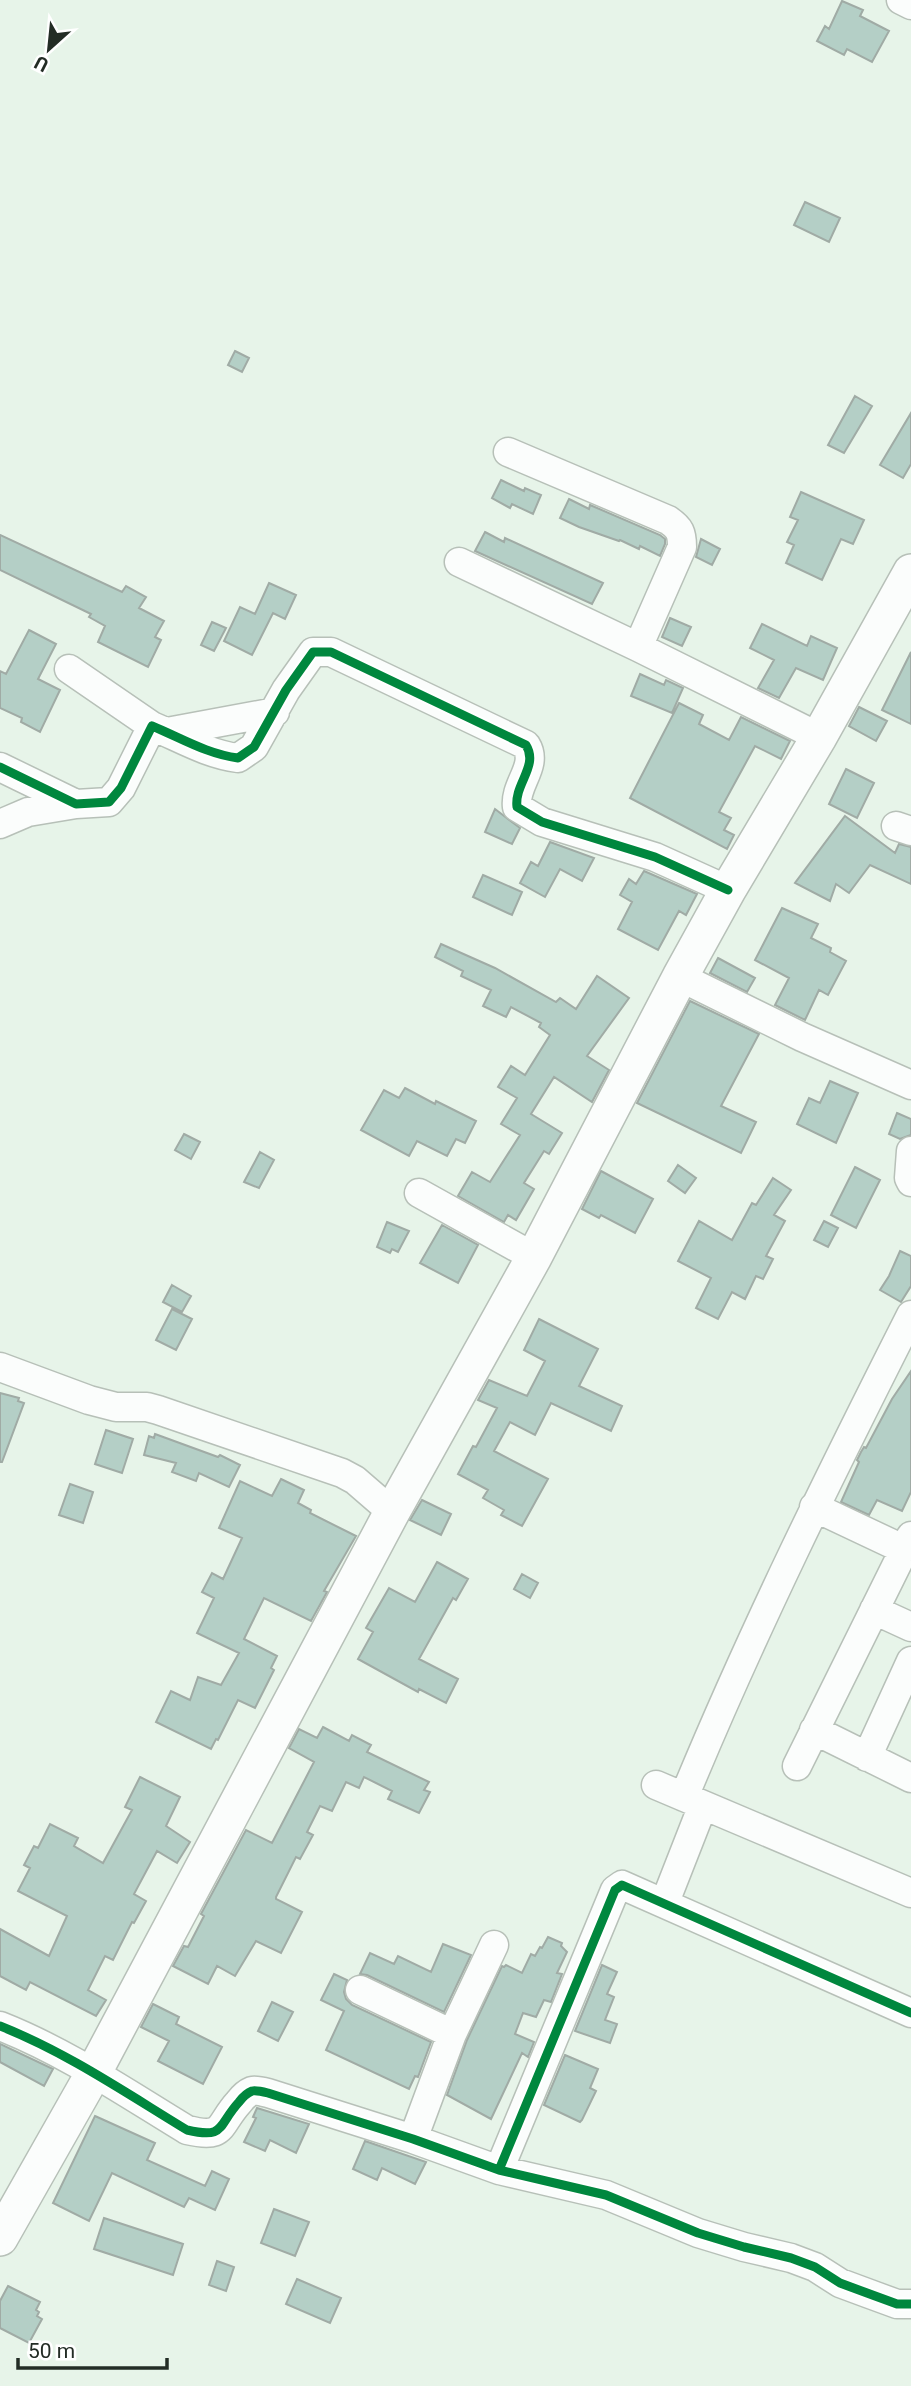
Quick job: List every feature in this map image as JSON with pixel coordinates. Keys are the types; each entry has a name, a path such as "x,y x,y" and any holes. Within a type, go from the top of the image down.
{"main road":[{"path":"0,2238 93,2074 393,1512 534,1257 680,977 911,572"}],"street":[{"path":"901,0 911,5"},
{"path":"508,452 668,520 679,528 682,547 638,647"},
{"path":"459,562 819,737"},
{"path":"69,669 160,729 206,750 238,758 254,747 286,690 313,652 331,652 526,745 531,753 530,765 516,797 517,807 526,814 542,822 655,857 728,890"},
{"path":"0,824 28,812 109,802 160,729 275,712"},
{"path":"0,767 76,804"},
{"path":"680,977 802,1037 911,1085"},
{"path":"911,1151 911,1182"},
{"path":"419,1193 534,1257"},
{"path":"665,1902 715,1721 814,1507 911,1315"},
{"path":"0,1367 89,1400 116,1407 147,1407 158,1410 324,1465 355,1480 393,1512"},
{"path":"797,1766 907,1542 814,1507"},
{"path":"874,1609 911,1627"},
{"path":"867,1756 911,1661"},
{"path":"814,1730 911,1778"},
{"path":"656,1785 911,1893"},
{"path":"499,2170 615,1890 622,1885 911,2013"},
{"path":"413,2139 452,2034 494,1945"},
{"path":"360,1990 452,2034"},
{"path":"0,2026 34,2039 187,2130 213,2133 222,2127 244,2096 252,2091 268,2092 499,2170 606,2195 698,2233 791,2258 815,2267 840,2283 897,2304 911,2304"}],"building":[{"path":"842,1 863,10 860,16 889,31 872,62 847,49 844,55 817,41 825,26 829,29"},
{"path":"805,202 840,218 829,242 794,225"},
{"path":"235,351 249,358 242,372 228,365"},
{"path":"855,396 872,406 844,453 828,445"},
{"path":"911,413 911,464 903,478 880,465"},
{"path":"501,480 524,491 525,488 541,495 533,514 512,504 510,508 492,498"},
{"path":"801,492 864,520 853,544 841,539 822,580 786,563 794,545 787,542 798,520 790,517"},
{"path":"569,499 589,509 590,505 660,535 665,539 665,544 660,556 640,546 639,549 560,518"},
{"path":"485,532 504,542 505,538 603,583 592,604 475,551"},
{"path":"0,535 122,592 126,586 146,597 139,608 164,621 155,637 161,640 148,667 98,642 105,626 89,617 91,614 0,570"},
{"path":"701,539 720,549 712,565 696,557"},
{"path":"269,583 296,595 285,619 273,613 252,655 224,641 240,607 255,614"},
{"path":"670,618 691,627 682,646 662,637"},
{"path":"212,622 226,628 214,651 201,645"},
{"path":"762,624 807,646 811,636 837,648 823,680 796,668 779,698 758,688 774,660 750,648"},
{"path":"29,630 56,644 38,679 60,690 40,732 21,722 22,718 0,708 0,671 6,674"},
{"path":"911,652 911,724 882,710"},
{"path":"640,674 664,685 666,680 683,688 672,713 631,696"},
{"path":"679,703 703,715 699,724 729,740 741,717 790,741 781,759 755,746 719,812 731,818 724,830 734,835 727,849 630,798"},
{"path":"859,707 887,721 876,741 849,726"},
{"path":"846,769 874,783 857,818 829,804"},
{"path":"495,809 520,828 512,844 485,832"},
{"path":"845,816 895,853 899,844 911,847 911,884 870,865 849,893 836,884 830,901 795,883"},
{"path":"550,842 594,858 582,881 560,869 545,897 520,883 531,862 538,866"},
{"path":"644,871 697,894 686,915 679,911 658,950 618,929 632,902 620,895 629,879 636,884"},
{"path":"483,875 522,892 512,915 473,897"},
{"path":"782,908 818,924 811,938 831,948 830,952 846,961 828,995 819,990 805,1020 775,1005 789,978 755,960"},
{"path":"441,944 495,968 556,1002 560,998 576,1009 597,976 629,998 587,1056 609,1070 592,1102 554,1077 531,1114 562,1133 549,1154 544,1151 524,1183 534,1189 516,1220 508,1215 504,1222 458,1196 472,1172 490,1182 520,1135 501,1124 517,1098 498,1087 511,1066 525,1075 550,1035 539,1027 541,1023 511,1007 506,1017 483,1006 491,990 461,976 463,971 435,957"},
{"path":"718,958 755,978 747,992 710,973"},
{"path":"690,1001 759,1034 721,1106 756,1122 741,1153 637,1103"},
{"path":"830,1081 858,1093 836,1143 797,1124 809,1098 820,1103"},
{"path":"405,1088 476,1121 465,1143 456,1139 447,1156 417,1141 409,1156 361,1130 384,1090 399,1098"},
{"path":"897,1113 911,1119 911,1135 900,1139 889,1134"},
{"path":"184,1134 200,1142 191,1159 175,1150"},
{"path":"260,1152 274,1160 259,1188 244,1182"},
{"path":"678,1165 696,1178 685,1193 668,1181"},
{"path":"855,1167 880,1180 856,1228 831,1215"},
{"path":"601,1171 653,1199 635,1233 601,1215 599,1218 582,1209"},
{"path":"773,1178 791,1190 774,1215 785,1221 766,1256 773,1259 763,1279 756,1276 745,1299 732,1292 718,1319 696,1308 711,1278 678,1261 699,1221 732,1240 752,1203 756,1205"},
{"path":"824,1221 838,1228 828,1247 814,1240"},
{"path":"387,1222 409,1231 398,1252 392,1249 390,1253 377,1247"},
{"path":"442,1225 478,1245 458,1283 420,1263"},
{"path":"900,1251 911,1256 911,1286 901,1302 880,1290"},
{"path":"172,1285 191,1296 182,1312 163,1302"},
{"path":"172,1309 192,1319 176,1350 156,1340"},
{"path":"539,1319 598,1349 579,1386 622,1406 611,1431 551,1403 535,1435 510,1422 494,1451 548,1479 522,1526 501,1515 504,1510 483,1498 488,1490 458,1474 497,1408 478,1400 489,1380 527,1396 545,1361 524,1350"},
{"path":"911,1371 911,1492 902,1511 877,1500 869,1515 841,1502 861,1452 866,1448 892,1399"},
{"path":"0,1393 19,1398 18,1401 24,1403 2,1462 0,1462"},
{"path":"106,1430 133,1439 122,1473 95,1464"},
{"path":"155,1434 218,1457 220,1455 240,1465 229,1487 199,1473 196,1481 172,1472 176,1463 144,1455 149,1436 154,1438"},
{"path":"281,1479 304,1490 298,1503 311,1510 310,1513 356,1536 324,1591 327,1592 311,1621 264,1598 244,1639 277,1656 271,1668 274,1670 255,1708 238,1700 211,1749 156,1722 171,1691 190,1700 198,1677 221,1685 239,1653 197,1633 214,1598 202,1592 212,1573 223,1579 242,1538 219,1528 240,1481 272,1496"},
{"path":"70,1484 93,1492 83,1523 59,1515"},
{"path":"422,1500 451,1514 441,1535 410,1520"},
{"path":"437,1562 468,1579 456,1600 453,1598 419,1659 458,1679 446,1703 419,1689 418,1692 358,1659 373,1632 366,1628 389,1588 415,1602"},
{"path":"522,1574 538,1583 530,1598 514,1589"},
{"path":"323,1727 349,1741 352,1735 371,1745 367,1752 429,1782 424,1790 430,1792 419,1813 388,1799 392,1791 364,1777 359,1788 346,1782 332,1811 320,1806 307,1832 313,1835 300,1859 296,1857 276,1897 302,1912 281,1953 256,1941 235,1976 217,1966 208,1984 173,1966 184,1946 188,1947 204,1916 201,1914 246,1830 272,1843 314,1762 289,1748 299,1729 317,1738"},
{"path":"140,1777 180,1797 166,1826 190,1842 177,1863 157,1851 134,1894 146,1901 113,1960 105,1956 88,1990 106,2000 96,2016 30,1982 26,1990 0,1976 0,1929 49,1956 67,1916 18,1891 30,1868 24,1865 34,1846 38,1848 50,1824 78,1838 74,1846 103,1863 132,1810 125,1807"},
{"path":"548,1937 562,1943 561,1946 567,1952 557,1973 562,1974 551,2002 544,2000 536,2017 523,2013 515,2034 534,2042 528,2057 522,2053 491,2119 447,2095 467,2040 502,1966 506,1965 522,1973 531,1954 535,1956"},
{"path":"443,1944 471,1955 444,2012 360,1974 370,1953 394,1964 398,1956 431,1972"},
{"path":"602,1965 617,1972 607,1994 614,1997 605,2020 617,2024 610,2043 575,2031"},
{"path":"334,1974 347,1980 344,1992 352,2005 431,2042 418,2077 415,2076 409,2089 326,2050 344,2011 321,2000"},
{"path":"272,2002 293,2012 278,2041 258,2031"},
{"path":"153,2004 179,2017 176,2024 222,2047 203,2084 158,2061 169,2041 141,2027"},
{"path":"0,2044 53,2069 44,2086 0,2062"},
{"path":"565,2055 598,2069 590,2088 596,2091 580,2122 544,2105"},
{"path":"257,2108 309,2124 296,2153 270,2140 265,2151 244,2142 256,2118 253,2117"},
{"path":"95,2116 155,2143 147,2160 205,2186 212,2171 229,2179 215,2210 189,2198 184,2207 112,2173 89,2221 53,2203"},
{"path":"365,2141 426,2162 415,2184 382,2168 377,2180 353,2169"},
{"path":"274,2209 309,2222 295,2256 261,2243"},
{"path":"104,2218 183,2244 173,2275 94,2249"},
{"path":"217,2261 234,2267 226,2291 209,2285"},
{"path":"297,2279 341,2298 330,2323 286,2304"},
{"path":"8,2286 40,2302 36,2310 39,2312 37,2316 42,2319 29,2343 0,2328 0,2301"}],"cycle path":[{"path":"0,767 76,804 109,802 121,788 152,726 205,749 238,758 254,747 286,690 313,652 331,652 526,745 530,760 519,791 517,807 542,822 655,857 728,890"},
{"path":"499,2170 615,1890 622,1885 911,2013"},
{"path":"0,2026 72,2061 187,2130 208,2133 215,2131 246,2094 254,2091 266,2093 413,2139 499,2170 606,2195 698,2233 791,2258 815,2267 840,2283 897,2304 911,2304"}]}
